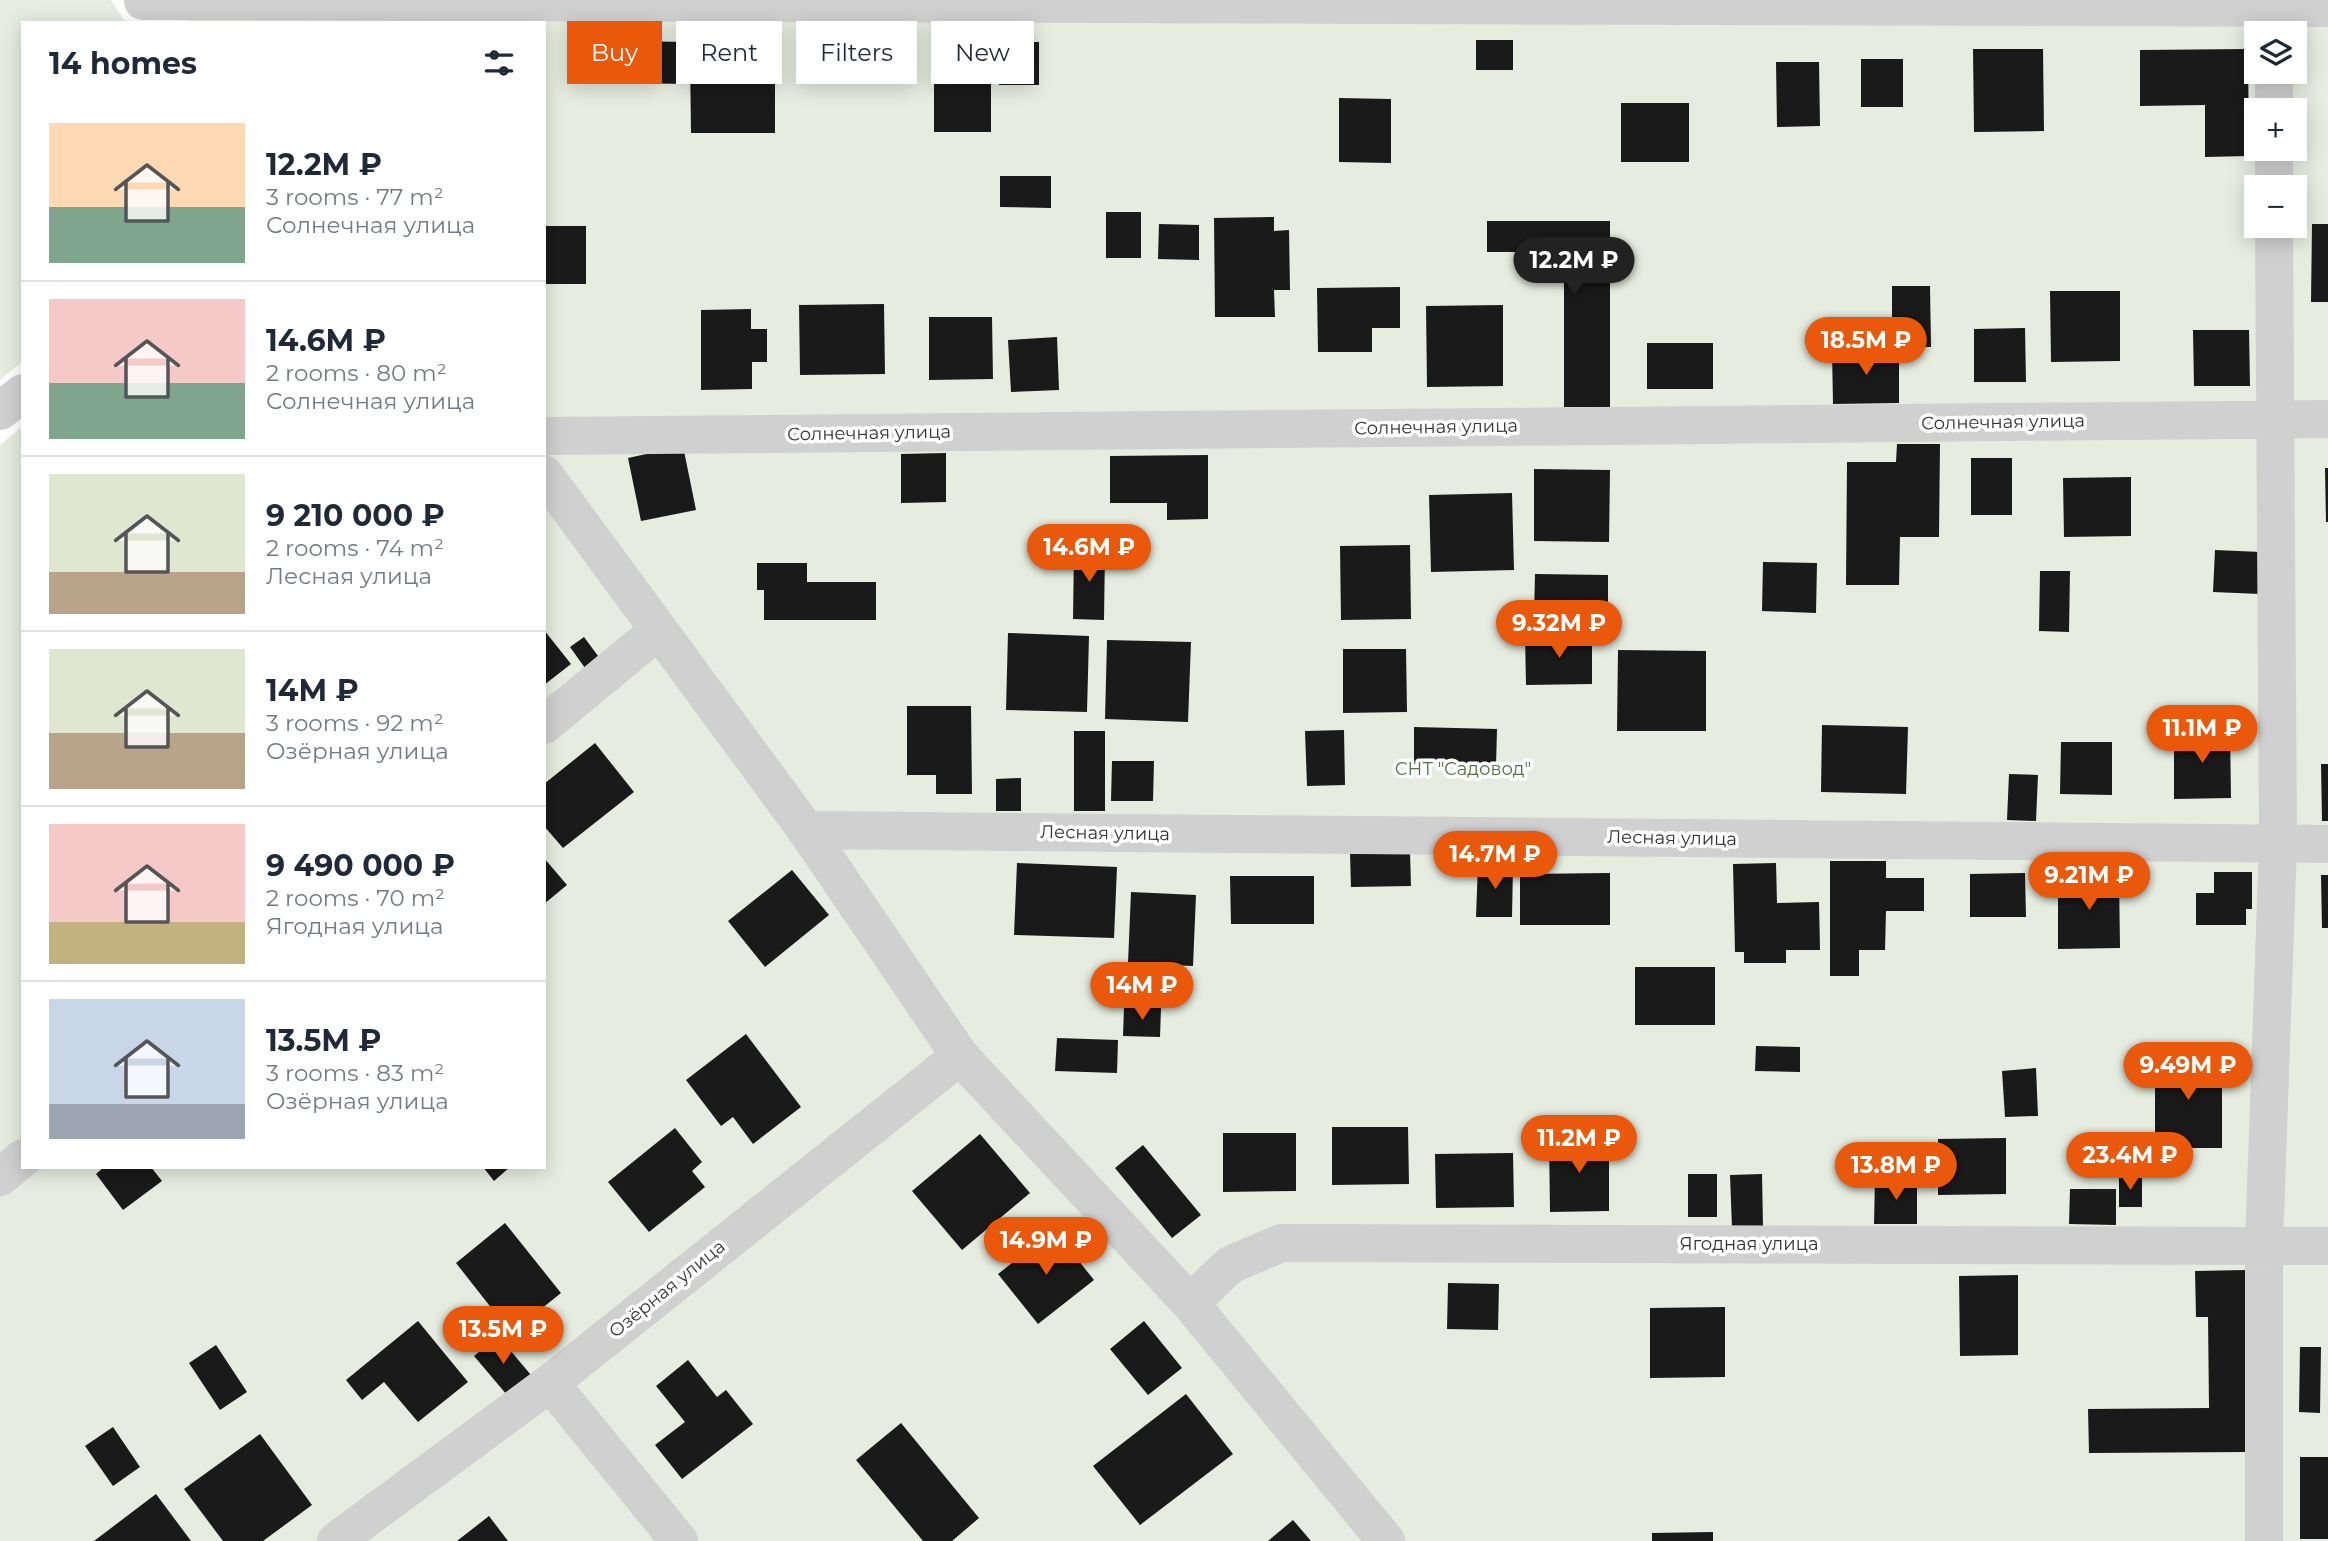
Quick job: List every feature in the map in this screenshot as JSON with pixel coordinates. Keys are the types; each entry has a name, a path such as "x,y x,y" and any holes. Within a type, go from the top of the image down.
{"street":[{"path":"148,8 2274,14 2328,8"},
{"path":"2264,1541 2264,1245 2278,844 2274,238"},
{"path":"0,411 21,395"},
{"name":"Солнечная улица","path":"546,436 2328,419"},
{"path":"546,477 806,830 960,1056 1190,1303 1386,1541"},
{"path":"546,723 659,630"},
{"name":"Лесная улица","path":"806,830 2328,844"},
{"name":"Озёрная улица","path":"336,1541 550,1383 960,1056"},
{"path":"0,1177 21,1160"},
{"name":"Ягодная улица","path":"1190,1303 1230,1265 1281,1244 2328,1246"},
{"path":"550,1383 679,1541"}],"green space":[{"path":"0,0 111,0 125,21 21,21 21,363 0,380"},
{"name":"СНТ \"Садовод\"","path":"173,0 2328,0 2328,1541 0,1541 0,445 21,428 21,1169 546,1169 546,21 189,21"}],"building":[{"path":"1476,40 1513,40 1513,70 1476,70"},
{"path":"662,42 676,42 676,84 662,84"},
{"path":"1034,42 1039,42 1039,85 999,85 1034,84"},
{"path":"1973,49 2043,49 2044,131 1974,132"},
{"path":"2244,49 2244,84 2248,84 2248,98 2244,98 2244,156 2205,157 2205,105 2140,106 2140,50"},
{"path":"1861,59 1903,59 1903,107 1861,107"},
{"path":"1776,62 1819,62 1820,126 1777,127"},
{"path":"690,84 775,84 775,133 691,133"},
{"path":"934,84 991,84 991,132 934,132"},
{"path":"1339,98 1391,99 1391,163 1339,162"},
{"path":"1621,103 1689,103 1689,162 1621,162"},
{"path":"1000,176 1051,176 1051,208 1000,207"},
{"path":"1106,212 1141,212 1141,258 1106,258"},
{"path":"1274,217 1274,231 1289,230 1290,290 1274,290 1275,317 1215,317 1214,218"},
{"path":"1487,221 1610,221 1610,407 1564,407 1564,252 1487,252"},
{"path":"1159,224 1199,225 1199,260 1158,259"},
{"path":"2312,224 2328,224 2328,302 2311,302"},
{"path":"546,226 586,226 586,284 546,284"},
{"path":"1892,286 1930,286 1931,347 1892,347"},
{"path":"1400,287 1400,328 1372,328 1372,352 1318,352 1317,288"},
{"path":"2050,291 2120,291 2120,361 2051,362"},
{"path":"884,304 885,374 800,375 799,305"},
{"path":"1503,305 1503,386 1427,387 1426,306"},
{"path":"751,309 751,329 767,329 767,362 752,362 752,389 701,390 701,310"},
{"path":"929,317 992,317 993,379 929,380"},
{"path":"2025,328 2026,382 1974,382 1974,329"},
{"path":"2193,330 2249,330 2250,386 2194,386"},
{"path":"1057,337 1059,390 1011,392 1008,340"},
{"path":"1647,343 1713,343 1713,389 1647,389"},
{"path":"1899,350 1899,403 1833,404 1832,351"},
{"path":"1897,444 1940,444 1939,537 1900,537 1899,585 1846,585 1847,462 1896,462"},
{"path":"683,446 696,510 641,521 628,458"},
{"path":"946,453 946,502 901,503 901,454"},
{"path":"1208,455 1208,519 1167,520 1167,503 1110,503 1110,456"},
{"path":"1971,458 2012,458 2012,515 1971,515"},
{"path":"2325,468 2328,468 2328,522 2326,522"},
{"path":"1534,469 1610,470 1609,542 1534,541"},
{"path":"2131,477 2131,536 2064,537 2063,478"},
{"path":"1512,493 1514,570 1431,572 1429,495"},
{"path":"1410,545 1411,619 1341,620 1340,546"},
{"path":"1074,549 1105,550 1104,620 1073,619"},
{"path":"2215,550 2261,552 2260,594 2213,592"},
{"path":"1763,562 1817,563 1816,613 1762,611"},
{"path":"757,563 807,563 807,582 876,582 876,620 764,620 764,590 757,590"},
{"path":"2040,571 2070,571 2069,632 2039,631"},
{"path":"1535,574 1608,575 1608,619 1534,617"},
{"path":"546,633 571,664 546,683"},
{"path":"1008,633 1089,636 1087,712 1006,710"},
{"path":"1525,636 1592,636 1592,684 1526,685"},
{"path":"584,637 604,664 590,675 570,647"},
{"path":"1107,640 1191,642 1188,722 1105,719"},
{"path":"1343,649 1406,649 1407,712 1343,713"},
{"path":"1618,650 1706,651 1706,731 1617,731"},
{"path":"907,706 971,706 972,794 936,794 936,775 907,775"},
{"path":"1822,725 1908,727 1906,794 1821,792"},
{"path":"1414,727 1497,729 1496,766 1414,764"},
{"path":"1344,730 1345,785 1307,786 1305,731"},
{"path":"1074,731 1105,731 1105,811 1074,811"},
{"path":"2174,731 2230,731 2231,798 2174,799"},
{"path":"2061,742 2112,742 2112,795 2060,794"},
{"path":"595,743 634,792 563,848 546,828 546,782"},
{"path":"1112,761 1154,761 1153,801 1111,801"},
{"path":"2321,764 2328,764 2328,821 2322,821"},
{"path":"2009,774 2038,775 2036,821 2007,820"},
{"path":"1021,778 1021,811 996,811 996,779"},
{"path":"1410,852 1411,886 1351,887 1350,853"},
{"path":"546,860 567,885 546,902"},
{"path":"1830,861 1886,861 1886,878 1924,878 1924,911 1886,911 1885,950 1859,950 1859,976 1830,976"},
{"path":"1017,863 1117,867 1114,938 1014,935"},
{"path":"1776,863 1777,903 1819,902 1820,950 1786,950 1786,963 1744,963 1744,952 1735,952 1733,864"},
{"path":"1478,864 1513,865 1512,917 1476,917"},
{"path":"792,870 829,915 765,967 728,921"},
{"path":"2214,872 2252,872 2252,909 2246,909 2246,925 2196,925 2196,893 2214,893"},
{"path":"1610,873 1610,925 1520,925 1520,874"},
{"path":"2025,873 2026,917 1970,917 1970,874"},
{"path":"2119,874 2120,948 2058,949 2058,875"},
{"path":"2321,875 2328,875 2328,928 2322,928"},
{"path":"1230,876 1314,876 1314,924 1231,924"},
{"path":"1131,892 1196,895 1193,966 1128,963"},
{"path":"1635,967 1715,967 1715,1025 1635,1025"},
{"path":"1124,1008 1161,1008 1160,1037 1123,1036"},
{"path":"746,1034 801,1107 753,1144 733,1117 721,1126 686,1080"},
{"path":"1057,1038 1118,1040 1117,1073 1055,1071"},
{"path":"1756,1046 1800,1047 1800,1072 1755,1071"},
{"path":"2155,1055 2222,1055 2222,1148 2155,1148"},
{"path":"2036,1068 2038,1116 2005,1117 2002,1071"},
{"path":"1332,1127 1408,1127 1409,1184 1332,1185"},
{"path":"675,1128 702,1162 692,1171 705,1187 649,1232 608,1182"},
{"path":"1223,1133 1296,1133 1296,1191 1223,1192"},
{"path":"980,1134 1030,1193 962,1250 912,1191"},
{"path":"1549,1138 1609,1138 1609,1211 1550,1212"},
{"path":"2006,1138 2006,1194 1938,1195 1938,1139"},
{"path":"1143,1145 1201,1215 1172,1238 1115,1168"},
{"path":"1513,1153 1514,1207 1436,1208 1435,1154"},
{"path":"102,1169 153,1169 162,1181 123,1210 96,1174"},
{"path":"485,1169 508,1169 494,1181"},
{"path":"1688,1174 1717,1174 1717,1217 1688,1217"},
{"path":"1762,1174 1763,1226 1732,1228 1730,1175"},
{"path":"2119,1176 2142,1176 2142,1207 2119,1207"},
{"path":"1875,1179 1917,1180 1917,1224 1874,1224"},
{"path":"2070,1189 2116,1189 2116,1225 2069,1224"},
{"path":"505,1223 561,1293 511,1333 456,1263"},
{"path":"1054,1230 1094,1280 1038,1324 998,1274"},
{"path":"2246,1270 2248,1452 2089,1453 2088,1409 2209,1408 2208,1317 2196,1317 2195,1271"},
{"path":"2018,1275 2018,1355 1960,1356 1959,1276"},
{"path":"1448,1283 1499,1284 1498,1330 1447,1329"},
{"path":"1725,1307 1725,1377 1650,1378 1650,1308"},
{"path":"418,1321 468,1382 418,1422 384,1382 362,1400 346,1380"},
{"path":"1144,1321 1182,1368 1148,1395 1110,1349"},
{"path":"498,1336 531,1375 507,1395 474,1356"},
{"path":"216,1345 247,1392 220,1410 189,1363"},
{"path":"2300,1347 2321,1347 2320,1413 2299,1412"},
{"path":"688,1360 717,1397 726,1390 753,1424 682,1479 655,1445 685,1422 656,1386"},
{"path":"1186,1394 1233,1454 1140,1525 1093,1466"},
{"path":"901,1423 979,1518 952,1541 923,1541 856,1460"},
{"path":"113,1427 140,1467 113,1486 85,1446"},
{"path":"260,1434 312,1505 263,1541 223,1541 184,1489"},
{"path":"2300,1457 2328,1457 2328,1539 2300,1539"},
{"path":"156,1494 191,1541 94,1541"},
{"path":"489,1516 508,1541 457,1541"},
{"path":"1293,1520 1311,1541 1268,1541"},
{"path":"1713,1532 1713,1541 1652,1541 1652,1533"}]}
